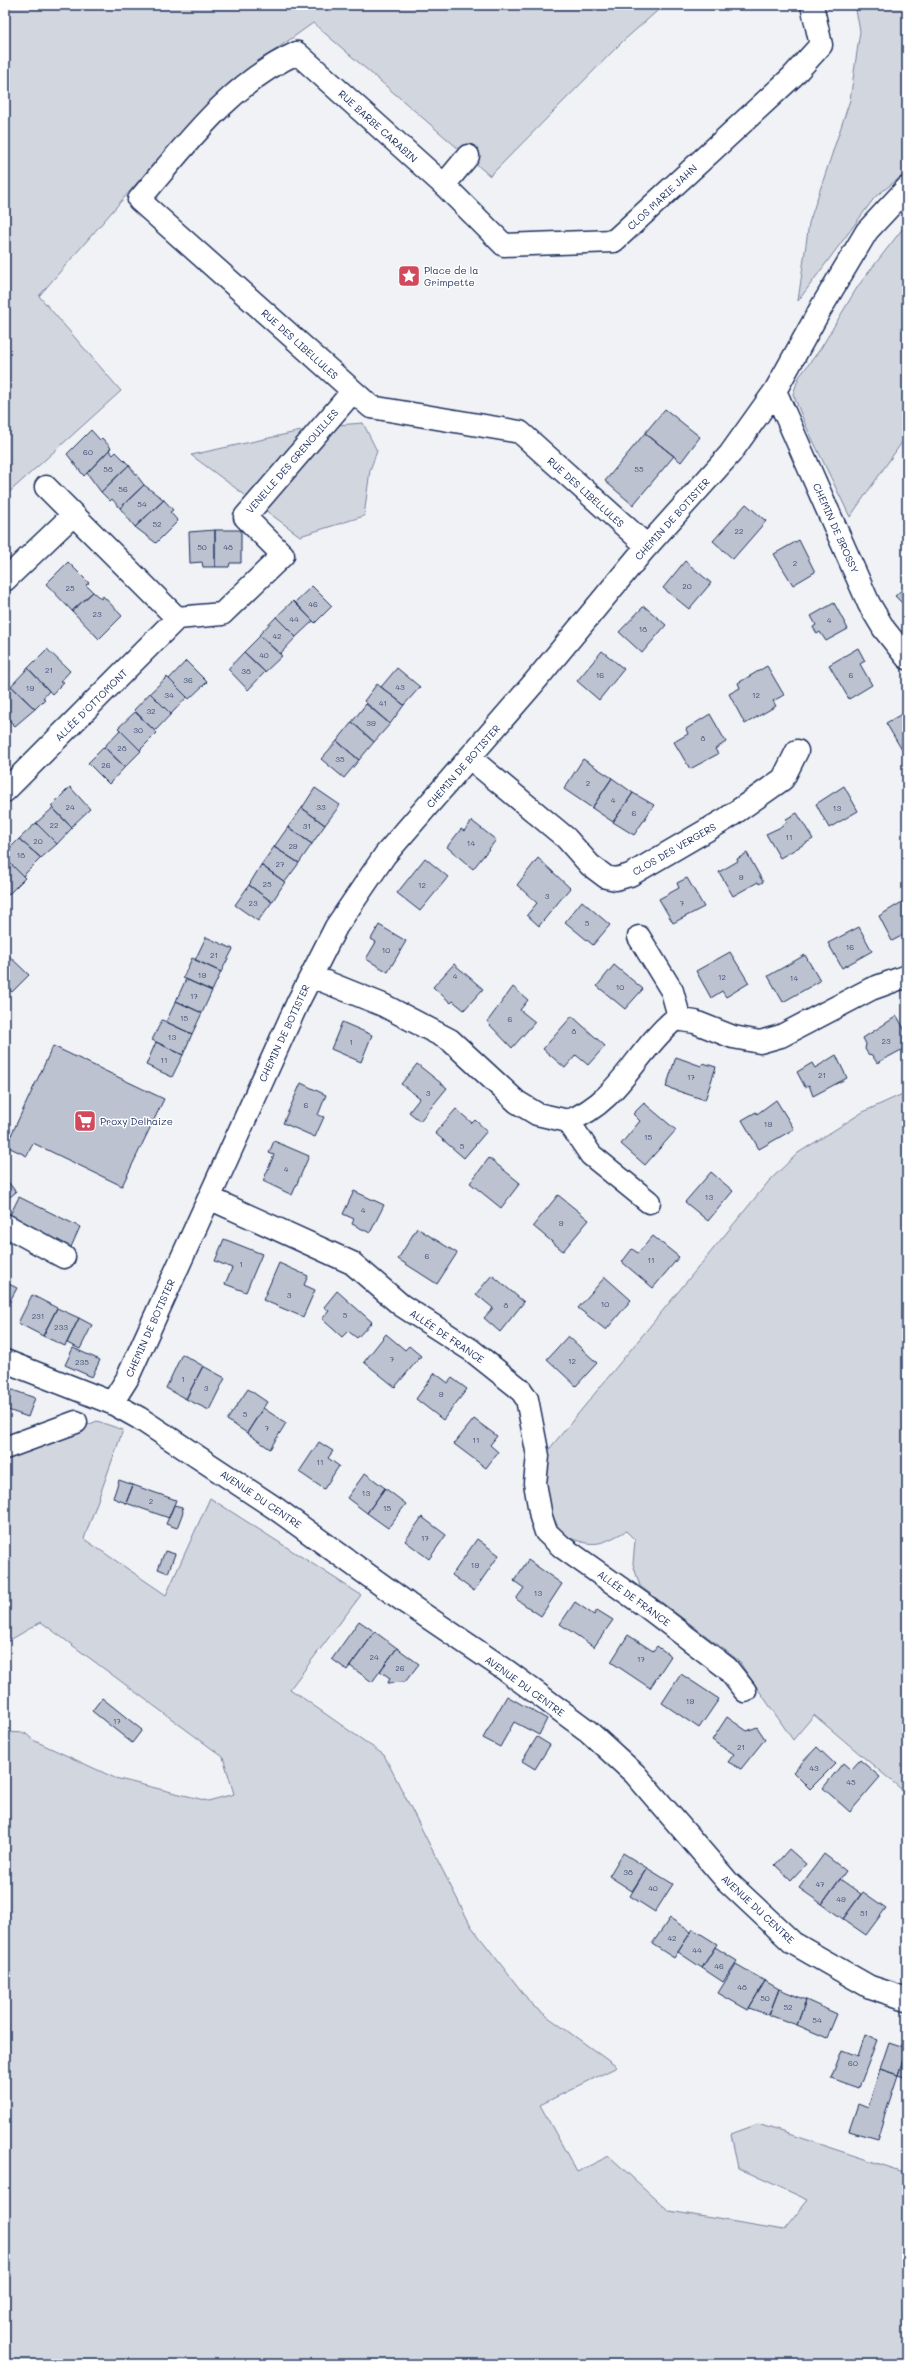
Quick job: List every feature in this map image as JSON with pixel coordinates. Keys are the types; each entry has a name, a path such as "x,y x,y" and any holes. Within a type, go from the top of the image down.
{"street":[{"name":"CLOS MARIE JAHN","path":"444,185 504,245 614,242 792,77 821,45 812,5"},
{"name":"RUE BARBE CARABIN","path":"282,60 297,53 444,185"},
{"name":"RUE DES LIBELLULES","path":"282,60 223,103 139,200 371,407 520,432 647,546"},
{"path":"444,185 468,156"},
{"name":"CHEMIN DE BOTISTER","path":"112,1403 127,1379 311,976 336,927 384,855 470,758 647,546 730,454 775,390 821,308 867,231 907,188"},
{"name":"CHEMIN DE BROSSY","path":"775,390 869,604 884,629 905,654"},
{"name":"VENELLE DES GRENOUILLES","path":"177,618 222,614 283,555 245,517 352,391"},
{"path":"46,487 177,618"},
{"path":"5,580 73,514"},
{"name":"ALLÉE D'OTTOMONT","path":"5,791 177,618"},
{"name":"CLOS DES VERGERS","path":"470,758 566,838 590,865 606,877 616,879 630,875 726,819 783,779 797,751"},
{"path":"639,936 672,991 680,1020"},
{"path":"311,976 383,1005 450,1040 517,1102 537,1114 568,1121 598,1106 613,1091 659,1032 675,1019 695,1022 733,1037 760,1042 781,1036 871,989 907,976"},
{"path":"568,1121 591,1155 649,1202"},
{"name":"ALLÉE DE FRANCE","path":"209,1198 352,1263 401,1305 471,1350 520,1389 527,1399 538,1456 535,1483 541,1517 546,1532 562,1547 647,1607 727,1668 744,1691"},
{"path":"5,1225 64,1257"},
{"name":"AVENUE DU CENTRE","path":"5,1361 112,1403 139,1418 275,1508 408,1604 507,1671 588,1732 635,1774 727,1882 793,1942 870,1987 907,1999"},
{"path":"5,1448 76,1422"}],"shaded area":[{"path":"5,5 664,5 623,41 490,176 313,23 229,83 149,169 39,296 121,391 5,496"},
{"path":"855,5 907,5 907,172 875,197 798,301 809,223 850,100 860,31"},
{"path":"907,223 907,435 850,517 805,424 793,394 799,377 821,348 858,286"},
{"path":"363,423 377,451 370,470 364,516 300,536 191,455 324,426"},
{"path":"907,1092 907,1794 814,1715 793,1740 738,1660 640,1586 633,1564 635,1540 626,1531 608,1540 595,1544 581,1542 562,1535 547,1505 546,1453 769,1181 798,1153 863,1112"},
{"path":"97,1421 123,1430 84,1539 166,1595 210,1498 361,1595 290,1689 384,1755 471,1926 533,2006 617,2067 540,2105 577,2172 609,2156 669,2211 784,2230 808,2200 738,2168 731,2134 758,2124 907,2173 907,2364 5,2364 5,1732 25,1733 33,1740 115,1778 208,1801 234,1794 223,1757 41,1622 5,1643 5,1460"}],"building":[{"path":"665,409 700,437 681,462 645,433"},
{"path":"91,430 100,440 102,438 111,448 84,476 67,454"},
{"path":"645,433 674,456 633,505 605,481"},
{"path":"109,450 113,455 116,452 129,465 101,492 87,473"},
{"path":"129,465 144,485 120,508 112,499 110,501 101,492"},
{"path":"144,485 164,500 135,527 120,508"},
{"path":"164,500 173,510 170,512 178,521 156,543 135,527"},
{"path":"746,504 766,521 733,559 713,541"},
{"path":"215,530 241,530 241,563 230,563 229,567 215,567"},
{"path":"215,530 215,567 203,567 202,562 190,563 189,532"},
{"path":"799,540 815,572 793,585 774,554"},
{"path":"685,561 711,583 689,609 663,588"},
{"path":"68,562 89,583 86,585 93,592 72,611 46,584"},
{"path":"907,585 907,608 895,596"},
{"path":"312,586 332,606 315,623 295,602"},
{"path":"93,592 101,599 103,596 122,616 99,639 72,611"},
{"path":"293,601 313,621 296,637 276,617"},
{"path":"834,603 848,629 826,641 820,632 817,634 813,627 816,625 811,616"},
{"path":"644,606 666,625 642,653 619,632"},
{"path":"276,617 296,637 280,654 259,635"},
{"path":"260,636 282,656 265,672 244,652"},
{"path":"858,648 865,661 860,664 872,685 849,699 829,665"},
{"path":"47,649 70,671 61,681 64,682 52,694 28,668"},
{"path":"602,651 624,669 599,700 577,681"},
{"path":"244,652 265,672 248,690 228,669"},
{"path":"186,661 207,682 189,699 169,679"},
{"path":"767,666 784,695 773,701 776,706 745,724 729,694 740,688 738,683"},
{"path":"28,668 49,691 43,698 45,699 35,709 11,686"},
{"path":"397,668 420,687 404,705 381,687"},
{"path":"167,677 187,697 171,714 150,693"},
{"path":"377,684 404,705 390,724 364,701"},
{"path":"11,686 35,709 15,726 5,716 5,692"},
{"path":"150,693 171,714 155,731 134,710"},
{"path":"366,704 390,724 374,742 352,722"},
{"path":"907,711 907,754 905,755 886,723"},
{"path":"135,712 157,733 140,750 118,728"},
{"path":"710,714 726,742 715,749 718,754 690,769 674,742 688,734 686,729"},
{"path":"352,722 374,742 359,760 337,741"},
{"path":"120,730 141,751 125,767 104,747"},
{"path":"337,741 359,760 344,778 321,759"},
{"path":"104,747 125,767 109,784 88,763"},
{"path":"583,759 612,778 592,808 564,789"},
{"path":"612,778 633,793 613,822 592,808"},
{"path":"844,786 858,811 829,828 816,804"},
{"path":"70,787 90,809 71,827 51,806"},
{"path":"315,788 340,805 325,825 302,808"},
{"path":"633,793 654,805 634,835 613,822"},
{"path":"53,808 72,828 57,844 36,823"},
{"path":"302,808 325,825 312,844 288,827"},
{"path":"797,813 813,839 780,858 766,834 783,826 782,825 787,822 786,819"},
{"path":"472,821 496,840 473,869 447,847 461,829 464,831"},
{"path":"36,823 57,844 41,858 19,839"},
{"path":"288,827 312,844 299,863 274,847"},
{"path":"19,839 41,858 23,876 5,858 5,853"},
{"path":"274,847 299,863 285,882 261,865"},
{"path":"747,853 763,882 759,884 758,882 733,896 719,872 738,861 737,859"},
{"path":"5,858 25,878 8,895 5,892"},
{"path":"425,858 448,877 420,911 397,893"},
{"path":"538,858 570,888 539,926 527,915 537,903 517,885"},
{"path":"261,865 285,882 272,902 249,885"},
{"path":"687,878 704,907 673,923 659,899 679,888 677,883"},
{"path":"249,885 272,902 258,921 235,905"},
{"path":"907,899 907,933 892,941 879,916"},
{"path":"582,901 610,925 593,945 565,922"},
{"path":"379,925 406,941 388,972 366,959 376,942 371,939"},
{"path":"859,927 872,951 842,968 828,943"},
{"path":"206,937 233,949 221,972 195,960"},
{"path":"730,952 749,983 726,997 722,991 711,998 696,971"},
{"path":"7,954 29,975 12,992 5,985 5,956"},
{"path":"805,955 820,981 783,1002 768,976"},
{"path":"192,958 221,972 212,991 183,978"},
{"path":"454,964 483,989 464,1010 453,1001 451,1003 433,987"},
{"path":"614,965 643,989 625,1009 597,986"},
{"path":"186,979 212,991 202,1013 176,1001"},
{"path":"513,987 528,1000 520,1010 535,1022 512,1048 487,1022"},
{"path":"176,1001 202,1013 192,1034 166,1022"},
{"path":"572,1016 605,1046 588,1065 576,1055 565,1068 543,1049"},
{"path":"897,1016 907,1034 907,1047 877,1063 872,1055 868,1054 865,1049 866,1044 863,1038"},
{"path":"162,1020 192,1034 183,1055 152,1040"},
{"path":"342,1022 372,1035 361,1062 331,1049"},
{"path":"156,1042 183,1055 172,1077 146,1065"},
{"name":"Proxy Delhaize","path":"53,1046 164,1099 122,1186 33,1143 27,1156 6,1146"},
{"path":"836,1055 847,1078 813,1096 809,1085 805,1087 797,1072 812,1063 815,1068"},
{"path":"676,1057 701,1066 703,1063 716,1067 705,1100 666,1087"},
{"path":"417,1064 447,1088 420,1121 409,1112 420,1098 401,1084"},
{"path":"301,1083 326,1095 318,1115 324,1117 315,1137 283,1123"},
{"path":"776,1100 794,1129 759,1149 742,1120 756,1112 757,1114"},
{"path":"644,1103 676,1130 645,1165 621,1144 640,1121 633,1114"},
{"path":"456,1109 472,1123 475,1120 487,1131 464,1158 435,1133"},
{"path":"274,1141 309,1156 292,1195 263,1181 274,1155 269,1153"},
{"path":"489,1158 520,1183 501,1208 470,1183"},
{"path":"711,1172 733,1191 708,1221 685,1202"},
{"path":"5,1178 16,1192 5,1201"},
{"path":"354,1191 384,1205 370,1233 352,1224 354,1219 343,1214"},
{"path":"558,1195 589,1220 563,1251 533,1226"},
{"path":"19,1197 80,1227 71,1247 9,1217"},
{"path":"417,1228 457,1253 437,1284 398,1259"},
{"path":"653,1236 679,1257 653,1288 622,1262 632,1249 638,1253"},
{"path":"224,1239 262,1254 246,1292 225,1284 232,1268 215,1261"},
{"path":"279,1263 308,1276 304,1285 315,1290 303,1317 263,1300"},
{"path":"492,1275 524,1302 500,1332 484,1318 493,1308 476,1294"},
{"path":"605,1277 631,1300 606,1330 578,1308"},
{"path":"5,1282 17,1288 5,1310"},
{"path":"337,1291 372,1322 357,1338 348,1331 342,1337 322,1319 329,1311 324,1307"},
{"path":"32,1295 57,1308 43,1336 18,1323"},
{"path":"57,1308 79,1318 65,1346 43,1336"},
{"path":"79,1318 92,1325 80,1349 67,1343"},
{"path":"386,1334 405,1350 409,1346 421,1356 395,1387 364,1362"},
{"path":"568,1336 597,1363 576,1386 547,1359"},
{"path":"73,1348 100,1360 92,1377 65,1365"},
{"path":"182,1354 203,1366 186,1399 166,1388"},
{"path":"203,1366 225,1378 209,1410 186,1399"},
{"path":"435,1373 448,1383 452,1378 467,1389 443,1420 416,1399"},
{"path":"5,1380 10,1382 7,1388 35,1398 28,1417 5,1409"},
{"path":"248,1389 267,1402 247,1433 227,1420"},
{"path":"263,1408 286,1423 270,1449 247,1433"},
{"path":"474,1419 497,1436 490,1445 498,1452 486,1468 454,1444"},
{"path":"319,1442 333,1451 328,1458 339,1466 324,1489 299,1472"},
{"path":"365,1473 385,1488 367,1513 347,1498"},
{"path":"119,1480 133,1485 126,1503 113,1498"},
{"path":"133,1485 176,1500 169,1518 126,1503"},
{"path":"385,1488 406,1504 388,1528 367,1513"},
{"path":"174,1505 182,1507 183,1512 177,1528 166,1524"},
{"path":"422,1517 446,1535 429,1559 405,1541"},
{"path":"477,1539 499,1555 474,1591 452,1575"},
{"path":"165,1551 175,1554 168,1573 158,1569"},
{"path":"528,1560 562,1584 541,1616 516,1599 524,1588 514,1581"},
{"path":"575,1602 594,1615 597,1610 613,1620 594,1647 560,1624"},
{"path":"359,1621 375,1632 347,1670 332,1659"},
{"path":"375,1632 397,1648 372,1682 350,1666"},
{"path":"628,1635 653,1651 657,1646 671,1656 650,1688 611,1662"},
{"path":"397,1648 419,1664 405,1682 388,1683 390,1678 380,1671"},
{"path":"681,1674 719,1699 699,1728 662,1703"},
{"path":"507,1696 547,1719 539,1735 514,1722 500,1747 483,1738"},
{"path":"102,1698 142,1730 132,1743 92,1711"},
{"path":"727,1717 747,1731 757,1727 765,1739 741,1769 728,1762 734,1754 712,1740"},
{"path":"537,1737 550,1745 535,1769 522,1761"},
{"path":"817,1747 835,1764 810,1789 793,1772"},
{"path":"860,1760 880,1777 850,1812 823,1788 843,1763 851,1770"},
{"path":"789,1849 806,1864 791,1880 775,1865"},
{"path":"623,1853 647,1868 632,1891 609,1876"},
{"path":"824,1854 846,1871 822,1904 799,1888"},
{"path":"647,1868 673,1884 655,1912 630,1896"},
{"path":"840,1879 861,1894 843,1919 822,1904"},
{"path":"863,1892 886,1908 866,1935 843,1919"},
{"path":"670,1918 691,1932 674,1958 652,1944"},
{"path":"693,1929 717,1944 702,1968 678,1952"},
{"path":"715,1947 737,1961 723,1982 702,1968"},
{"path":"736,1964 765,1981 748,2010 718,1993"},
{"path":"765,1981 779,1989 769,2015 749,2008"},
{"path":"779,1989 806,2000 797,2025 769,2015"},
{"path":"806,2000 837,2014 827,2038 797,2025"},
{"path":"865,2035 877,2040 859,2088 831,2078 842,2050 858,2056"},
{"path":"889,2042 907,2048 898,2075 880,2069"},
{"path":"907,2048 907,2078 898,2075"},
{"path":"880,2069 898,2075 877,2139 849,2131 858,2104 868,2108"}],"place":[{"name":"Place de la Grimpette","path":"409,276"},
{"name":"Proxy Delhaize","path":"85,1121"}]}
